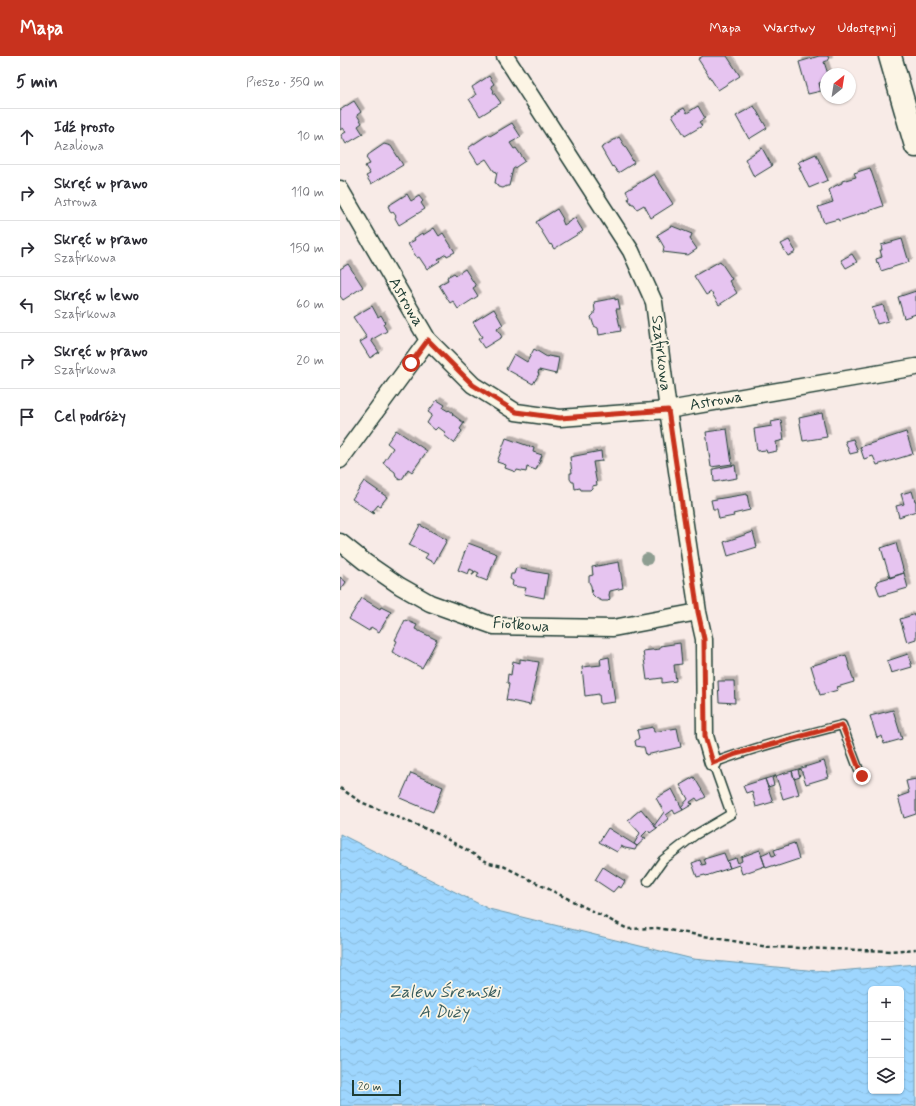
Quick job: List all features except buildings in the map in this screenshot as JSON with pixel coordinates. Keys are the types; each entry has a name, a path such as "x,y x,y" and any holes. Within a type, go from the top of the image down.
{"main road":[{"path":"890,56 916,146"}],"street":[{"name":"Szafirkowa","path":"505,56 631,251 654,302 668,410 698,612 704,639 705,736 713,763"},
{"name":"Astrowa","path":"340,189 428,340 473,385 516,412 560,418 668,410 916,367"},
{"path":"340,460 428,340"},
{"name":"Fiołkowa","path":"340,542 365,562 400,586 430,603 494,626 614,628 698,612"}],"lane":[{"path":"648,882 663,860 695,835 732,814 713,763 736,754 842,725 862,776"}],"path":[{"path":"340,788 361,802 438,834 489,863 503,866 628,929 658,928 768,947 891,951 916,949"}],"water":[{"name":"Zalew Śremski A Duży","path":"340,834 489,909 693,959 828,972 916,964 916,1106 340,1106"}],"route":[{"path":"411,363 428,340 473,385 516,412 560,418 668,410 698,612 704,639 705,736 713,763 736,754 842,725 862,776"}]}
